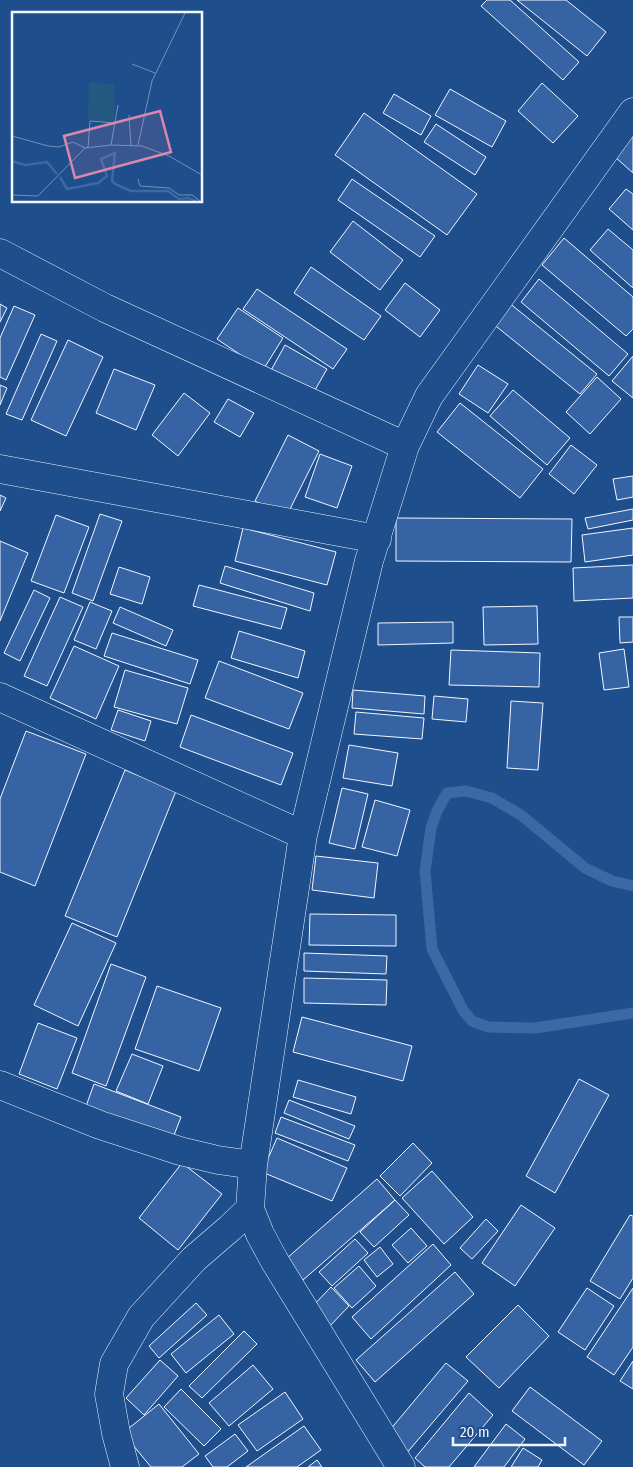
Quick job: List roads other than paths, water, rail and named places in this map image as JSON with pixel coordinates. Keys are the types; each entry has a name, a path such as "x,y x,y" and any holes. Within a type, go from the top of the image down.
{"street":[{"path":"401,1467 274,1260 250,1209 252,1165 303,835 369,561 405,446 430,396 633,112"},
{"path":"0,254 105,308 405,446"},
{"path":"0,469 376,539"},
{"path":"1,700 303,835"},
{"path":"0,1085 100,1125 180,1151 218,1160 252,1165"},
{"path":"125,1467 116,1434 109,1394 114,1364 141,1317 194,1259 250,1209"}],"waterway":[{"path":"633,886 612,881 585,868 521,815 492,798 466,791 447,793 437,811 431,828 425,871 432,949 463,1010 472,1021 488,1027 535,1028 633,1013"}]}
